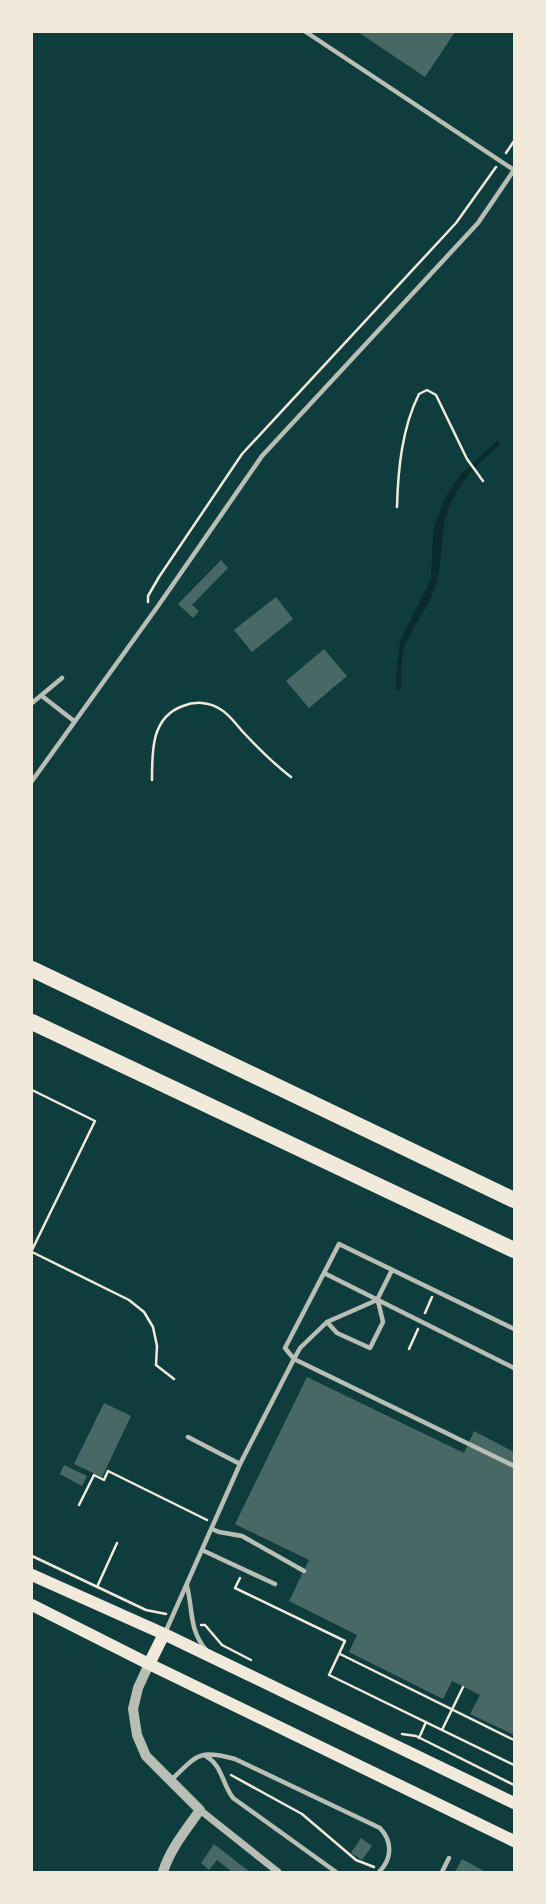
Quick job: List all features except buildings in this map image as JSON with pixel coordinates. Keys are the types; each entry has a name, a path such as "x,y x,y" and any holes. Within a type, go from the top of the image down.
{"highway":[{"path":"32,969 514,1199"},
{"path":"32,1022 514,1250"}],"main road":[{"path":"32,1575 213,1657 514,1803"},
{"path":"32,1605 514,1841"},
{"path":"149,1664 164,1634"}],"street":[{"path":"149,1664 138,1688 133,1709 137,1735 146,1756 200,1810 278,1872"},
{"path":"163,1872 167,1858 200,1810"}],"lane":[{"path":"32,781 262,456 478,223 514,170 306,32"},
{"path":"32,703 62,678"},
{"path":"42,696 74,721"},
{"path":"514,1329 339,1244 285,1348 294,1359 514,1466"},
{"path":"164,1634 240,1464 300,1348 327,1322 377,1300 392,1270"},
{"path":"324,1273 514,1368"},
{"path":"327,1322 337,1333 370,1348 383,1322 377,1300"},
{"path":"188,1437 240,1464"},
{"path":"213,1526 219,1532 242,1536 303,1571"},
{"path":"202,1550 275,1584"},
{"path":"187,1586 191,1601 192,1626 200,1643 213,1657"},
{"path":"170,1781 203,1754 235,1759 380,1828 389,1842 390,1851 379,1872"},
{"path":"203,1754 216,1762 233,1798 336,1872"},
{"path":"442,1872 449,1858"}],"path":[{"path":"150,605 148,596 159,577 242,454 456,223 514,141"},
{"path":"397,507 400,464 408,422 419,394 427,390 436,395 467,459 483,481"},
{"path":"152,780 155,739 161,722 173,709 191,703 205,703 219,708 273,763 291,777"},
{"path":"32,1090 95,1121 32,1251 129,1300 144,1312 153,1327 157,1346 156,1365 174,1379"},
{"path":"79,1504 94,1475 104,1480 108,1471 213,1526"},
{"path":"97,1587 117,1543"},
{"path":"32,1556 146,1610 172,1617"},
{"path":"244,1569 235,1588 345,1642 329,1675 514,1765"},
{"path":"192,1626 205,1625 222,1645 258,1664"},
{"path":"340,1654 514,1740"},
{"path":"442,1730 463,1687"},
{"path":"419,1738 426,1722"},
{"path":"402,1734 419,1738 514,1785"},
{"path":"226,1756 230,1775 302,1814 356,1860 379,1872"}],"water":[{"path":"497,441 499,446 464,481 447,513 436,584 403,652 401,690 398,690 396,677 400,641 431,579 433,533 446,496 461,474"}]}
